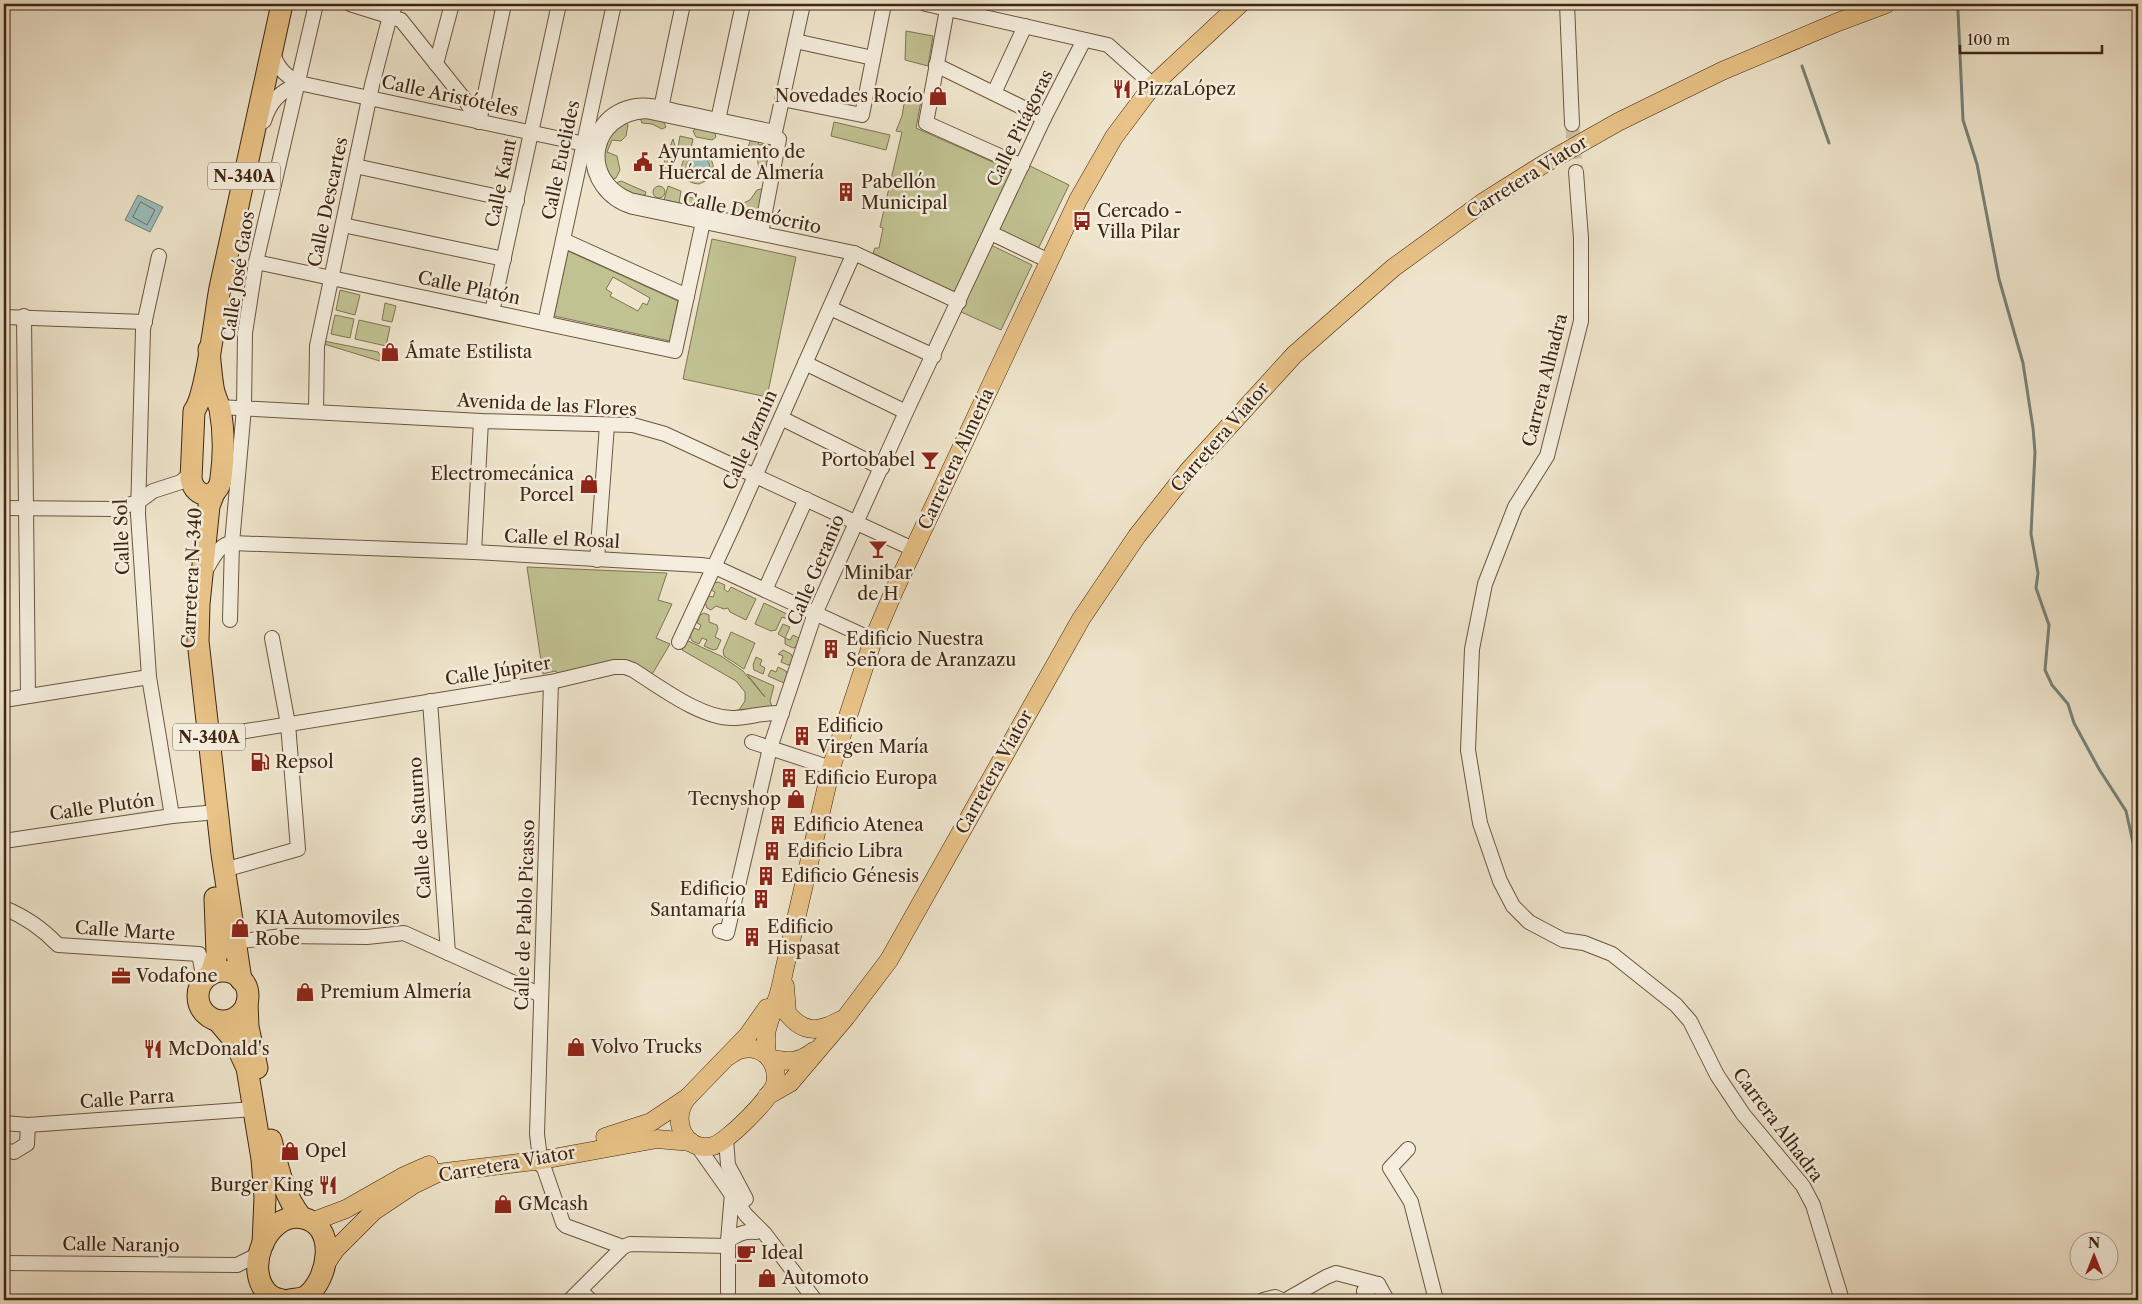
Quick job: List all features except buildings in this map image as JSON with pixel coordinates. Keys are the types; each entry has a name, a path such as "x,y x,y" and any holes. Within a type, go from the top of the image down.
{"highway":[{"name":"Carretera N-340","path":"218,872 206,814 186,635 197,506 201,485 193,423 220,288 282,4"},
{"name":"Carretera N-340","path":"201,485 220,488 222,478 221,416 213,390 209,349"},
{"path":"198,405 212,402 221,416"},
{"name":"N-340A","path":"201,485 210,506 202,576 198,641 209,737 218,872 218,954 207,977 199,988 198,1001 202,1010 210,1018 218,1021 234,1040 247,1068 265,1188 259,1271 261,1288"},
{"name":"N-340A","path":"218,872 241,980 247,992 248,1026 280,1177 290,1203 325,1237 325,1265 314,1288 298,1299"},
{"path":"207,977 224,972 232,974 241,980"},
{"path":"218,1021 236,1017 247,1002"},
{"path":"262,1249 266,1236 276,1224 289,1218 308,1219"},
{"path":"261,1288 282,1300"}],"main road":[{"name":"Carretera Almería","path":"784,971 830,768 873,640 913,549 1078,200 1114,137 1152,85 1240,4"},
{"name":"Carretera Viator","path":"767,1096 790,1084 846,1017 889,960 1081,619 1137,536 1189,470 1294,355 1393,268 1485,201 1535,169 1618,122 1722,71 1886,4"},
{"path":"784,971 787,1013 802,1027 826,1029 846,1017"},
{"path":"694,1143 682,1133 679,1121 680,1108 687,1098 748,1035 763,1014 784,971"},
{"path":"726,1139 767,1096 776,1080 775,1068 769,1057 765,1033 767,1022 776,1003 784,971"},
{"path":"729,1056 746,1048 758,1050 769,1057 792,1061 804,1059 828,1039"},
{"name":"Carretera Viator","path":"308,1219 346,1209 404,1176 430,1164 538,1155 640,1127 651,1122 687,1098"},
{"name":"Carretera Viator","path":"325,1265 363,1221 390,1199 438,1173 538,1155 658,1139 715,1145 726,1139"}],"street":[{"name":"Calle José Gaos","path":"230,620 232,543 244,408 245,332 256,262 316,4"},
{"path":"350,4 393,10 465,100 479,122"},
{"path":"436,64 452,4"},
{"path":"479,122 504,4"},
{"name":"Calle Kant","path":"492,312 559,4"},
{"name":"Calle Euclides","path":"545,323 574,191 589,145 594,98 614,4"},
{"path":"661,108 683,4"},
{"path":"718,120 743,4"},
{"path":"600,183 589,145 602,127 614,115 638,106 661,108 775,132 803,4"},
{"path":"782,99 862,115 884,4"},
{"path":"926,4 947,6 1108,46 1152,85"},
{"path":"1567,4 1572,124"},
{"path":"947,6 926,123 1022,166"},
{"name":"Calle Descartes","path":"316,412 317,346 370,98 393,10"},
{"path":"994,93 1025,26"},
{"name":"Calle Pitágoras","path":"991,233 1044,118 1084,40"},
{"path":"795,41 873,58"},
{"name":"Calle Aristóteles","path":"272,48 276,63 286,75 299,83 589,145"},
{"path":"936,65 1044,118"},
{"path":"246,169 259,138 268,108 283,91 299,83"},
{"path":"594,98 594,107 599,114 614,115"},
{"path":"646,111 779,139 762,228 630,200 619,194 603,177 599,166 598,149 605,130 621,117 634,112 646,111"},
{"path":"355,166 517,201"},
{"name":"Carrera Alhadra","path":"1576,172 1581,238 1582,321 1547,456 1515,507 1485,584 1472,649 1468,750 1480,823 1500,880 1513,906 1529,922 1563,940 1584,943 1612,954 1676,1005 1690,1021 1717,1075 1743,1114 1803,1186 1813,1205 1842,1300"},
{"path":"574,191 578,182 585,178 593,179 600,183"},
{"name":"Calle Demócrito","path":"600,183 610,196 625,205 854,253 959,302"},
{"path":"563,240 687,296 703,222"},
{"path":"342,225 504,259"},
{"path":"991,233 1049,261"},
{"name":"Calle Geranio","path":"720,931 727,933 770,748 815,613 906,412 991,233"},
{"name":"Calle Jazmín","path":"679,642 756,476 854,253"},
{"name":"Calle Sol","path":"159,256 145,322 138,502 149,677 172,816"},
{"name":"Calle Platón","path":"256,262 675,351 687,296"},
{"path":"830,308 934,356"},
{"path":"24,316 28,696"},
{"path":"4,317 24,316 145,322"},
{"path":"805,363 906,412"},
{"path":"221,416 229,416 244,408"},
{"name":"Avenida de las Flores","path":"244,408 481,421 633,425 665,434 913,549"},
{"path":"781,418 882,468"},
{"path":"474,552 481,421"},
{"path":"597,560 607,425"},
{"path":"4,508 115,509 138,502 153,491 201,485"},
{"path":"765,590 806,499"},
{"path":"202,576 220,549 226,544 232,543"},
{"name":"Calle el Rosal","path":"232,543 474,552 715,567 873,640"},
{"path":"218,872 298,849 288,724 272,638"},
{"name":"Calle Júpiter","path":"209,737 551,682 614,666 633,670 689,706 721,717 734,719 772,712 782,713"},
{"path":"4,700 149,677"},
{"name":"Calle de Pablo Picasso","path":"538,1155 537,1134 551,682"},
{"name":"Calle de Saturno","path":"430,701 448,953"},
{"path":"752,742 830,768"},
{"name":"Calle Plutón","path":"4,841 172,816 206,814"},
{"name":"Calle Marte","path":"4,908 22,915 42,929 58,945 199,954 207,977"},
{"path":"234,942 282,936 367,937 404,933 541,995"},
{"name":"Calle Parra","path":"4,1123 28,1125 254,1109"},
{"path":"4,1150 14,1152 27,1144 28,1125"},
{"path":"726,1139 728,1165 754,1213 756,1229"},
{"path":"694,1143 732,1193 804,1300"},
{"path":"1408,1149 1390,1168 1412,1202 1436,1300"},
{"path":"538,1155 563,1223 623,1247"},
{"path":"728,1300 728,1243 732,1193"},
{"path":"580,1297 623,1247 630,1244 728,1243 738,1234 756,1229 765,1234 815,1300"},
{"name":"Calle Naranjo","path":"4,1263 237,1265 262,1249"},
{"name":"Calle Naranjo","path":"237,1265 261,1288"},
{"path":"1277,1299 1336,1273 1378,1284 1387,1300"},
{"path":"1369,1300 1364,1291 1378,1284"}],"green space":[{"path":"906,31 933,36 928,66 905,60"},
{"path":"905,98 921,101 916,128 1004,167 1015,168 955,293 873,253 875,248 879,248 883,228 880,227 902,132 896,131 902,116"},
{"path":"642,116 663,121 666,127 662,129 652,124 642,123 640,118"},
{"path":"834,122 890,135 886,150 831,136"},
{"path":"626,123 628,125 626,136 621,141 612,140 607,152 617,156 620,170 616,178 611,180 606,169 605,145 611,133"},
{"path":"696,128 714,131 716,137 712,140 696,137 693,131"},
{"path":"680,136 693,139 691,149 684,147 682,153 677,152"},
{"path":"673,139 675,146 668,158 664,177 657,181"},
{"path":"751,139 758,141 759,145 773,143 767,175 760,173 757,158 748,147"},
{"path":"698,151 707,155 713,165 710,179 699,184 686,179 682,168 686,157"},
{"path":"1028,165 1069,185 1038,249 998,231"},
{"path":"621,181 646,192 645,195 633,194 622,189 616,183"},
{"path":"657,186 661,186 665,192 661,198 657,198 653,194 653,190"},
{"path":"668,186 681,191 679,203 664,200"},
{"path":"761,189 764,191 757,221 734,216 735,207 750,200 757,190"},
{"path":"689,197 700,200 701,206 698,208 687,205 686,200"},
{"path":"712,239 796,257 767,397 683,379"},
{"path":"991,245 1032,265 1001,330 959,311"},
{"path":"568,251 678,301 670,341 554,316","holes":["613,277 650,298 647,305 643,303 638,311 610,296 612,293 606,289"]},
{"path":"340,290 360,295 355,315 336,310"},
{"path":"385,303 396,306 392,322 382,320"},
{"path":"335,315 354,319 350,338 331,334"},
{"path":"359,320 390,327 386,346 355,339"},
{"path":"324,341 378,352 383,362 324,344"},
{"path":"527,567 667,573 658,600 672,604 656,638 670,644 651,676 642,671 560,674 555,671 543,674"},
{"path":"718,582 725,585 724,589 728,592 731,587 756,599 746,620 730,612 728,608 724,609 716,606 711,610 707,608 705,603 709,596 713,597 715,592 711,590 714,583"},
{"path":"764,603 789,615 787,619 782,617 776,630 771,631 755,624"},
{"path":"704,613 709,615 709,622 717,625 718,629 715,637 721,640 717,649 713,650 704,646 707,640 702,638 699,644 692,641 690,636 694,628 699,630 701,625 697,623 700,615"},
{"path":"783,624 790,627 785,638 778,634"},
{"path":"731,632 755,643 744,669 724,656 723,651"},
{"path":"793,635 799,638 796,647 793,648 785,644 785,638 790,640"},
{"path":"686,640 721,656 743,671 765,697 747,674 774,686 770,701 773,709 737,713 745,701 745,692 736,681 682,650"},
{"path":"783,650 791,654 793,658 791,664 788,665 781,662 783,656 778,654"},
{"path":"756,657 762,660 760,665 765,668 763,674 754,670 753,665"},
{"path":"778,667 786,671 784,683 768,676 771,670 776,672"}],"water":[{"path":"698,156 706,160 710,168 706,176 698,180 690,176 686,168 690,160"},
{"path":"138,195 163,207 150,232 125,220"}],"waterway":[{"path":"1955,5 1958,11 1963,120 1977,164 1999,279 2023,363 2033,428 2035,452 2031,534 2038,573 2036,588 2049,625 2045,670 2052,685 2068,704 2074,723 2099,769 2126,811 2138,865"},
{"path":"1802,66 1829,143"}],"tunnel":[{"path":"1572,124 1576,172"}],"place":[{"name":"PizzaLópez","path":"1122,89"},
{"name":"Novedades Rocío","path":"938,96"},
{"name":"Ayuntamiento de Huércal de Almería","path":"643,162"},
{"name":"Pabellón Municipal","path":"846,192"},
{"name":"Cercado - Villa Pilar","path":"1082,221"},
{"name":"Ámate Estilista","path":"390,352"},
{"name":"Portobabel","path":"930,460"},
{"name":"Electromecánica Porcel","path":"589,484"},
{"name":"Minibar de H","path":"878,549"},
{"name":"Edificio Nuestra Señora de Aranzazu","path":"831,649"},
{"name":"Edificio Virgen María","path":"802,736"},
{"name":"Repsol","path":"260,762"},
{"name":"Edificio Europa","path":"789,778"},
{"name":"Tecnyshop","path":"796,799"},
{"name":"Edificio Atenea","path":"778,825"},
{"name":"Edificio Libra","path":"772,851"},
{"name":"Edificio Génesis","path":"766,876"},
{"name":"Edificio Santamaría","path":"761,899"},
{"name":"KIA Automoviles Robe","path":"240,928"},
{"name":"Edificio Hispasat","path":"752,937"},
{"name":"Vodafone","path":"121,976"},
{"name":"Premium Almería","path":"305,992"},
{"name":"Volvo Trucks","path":"576,1047"},
{"name":"McDonald's","path":"153,1049"},
{"name":"Opel","path":"290,1151"},
{"name":"Burger King","path":"328,1185"},
{"name":"GMcash","path":"503,1204"},
{"name":"Ideal","path":"746,1253"},
{"name":"Automoto","path":"767,1278"}]}
